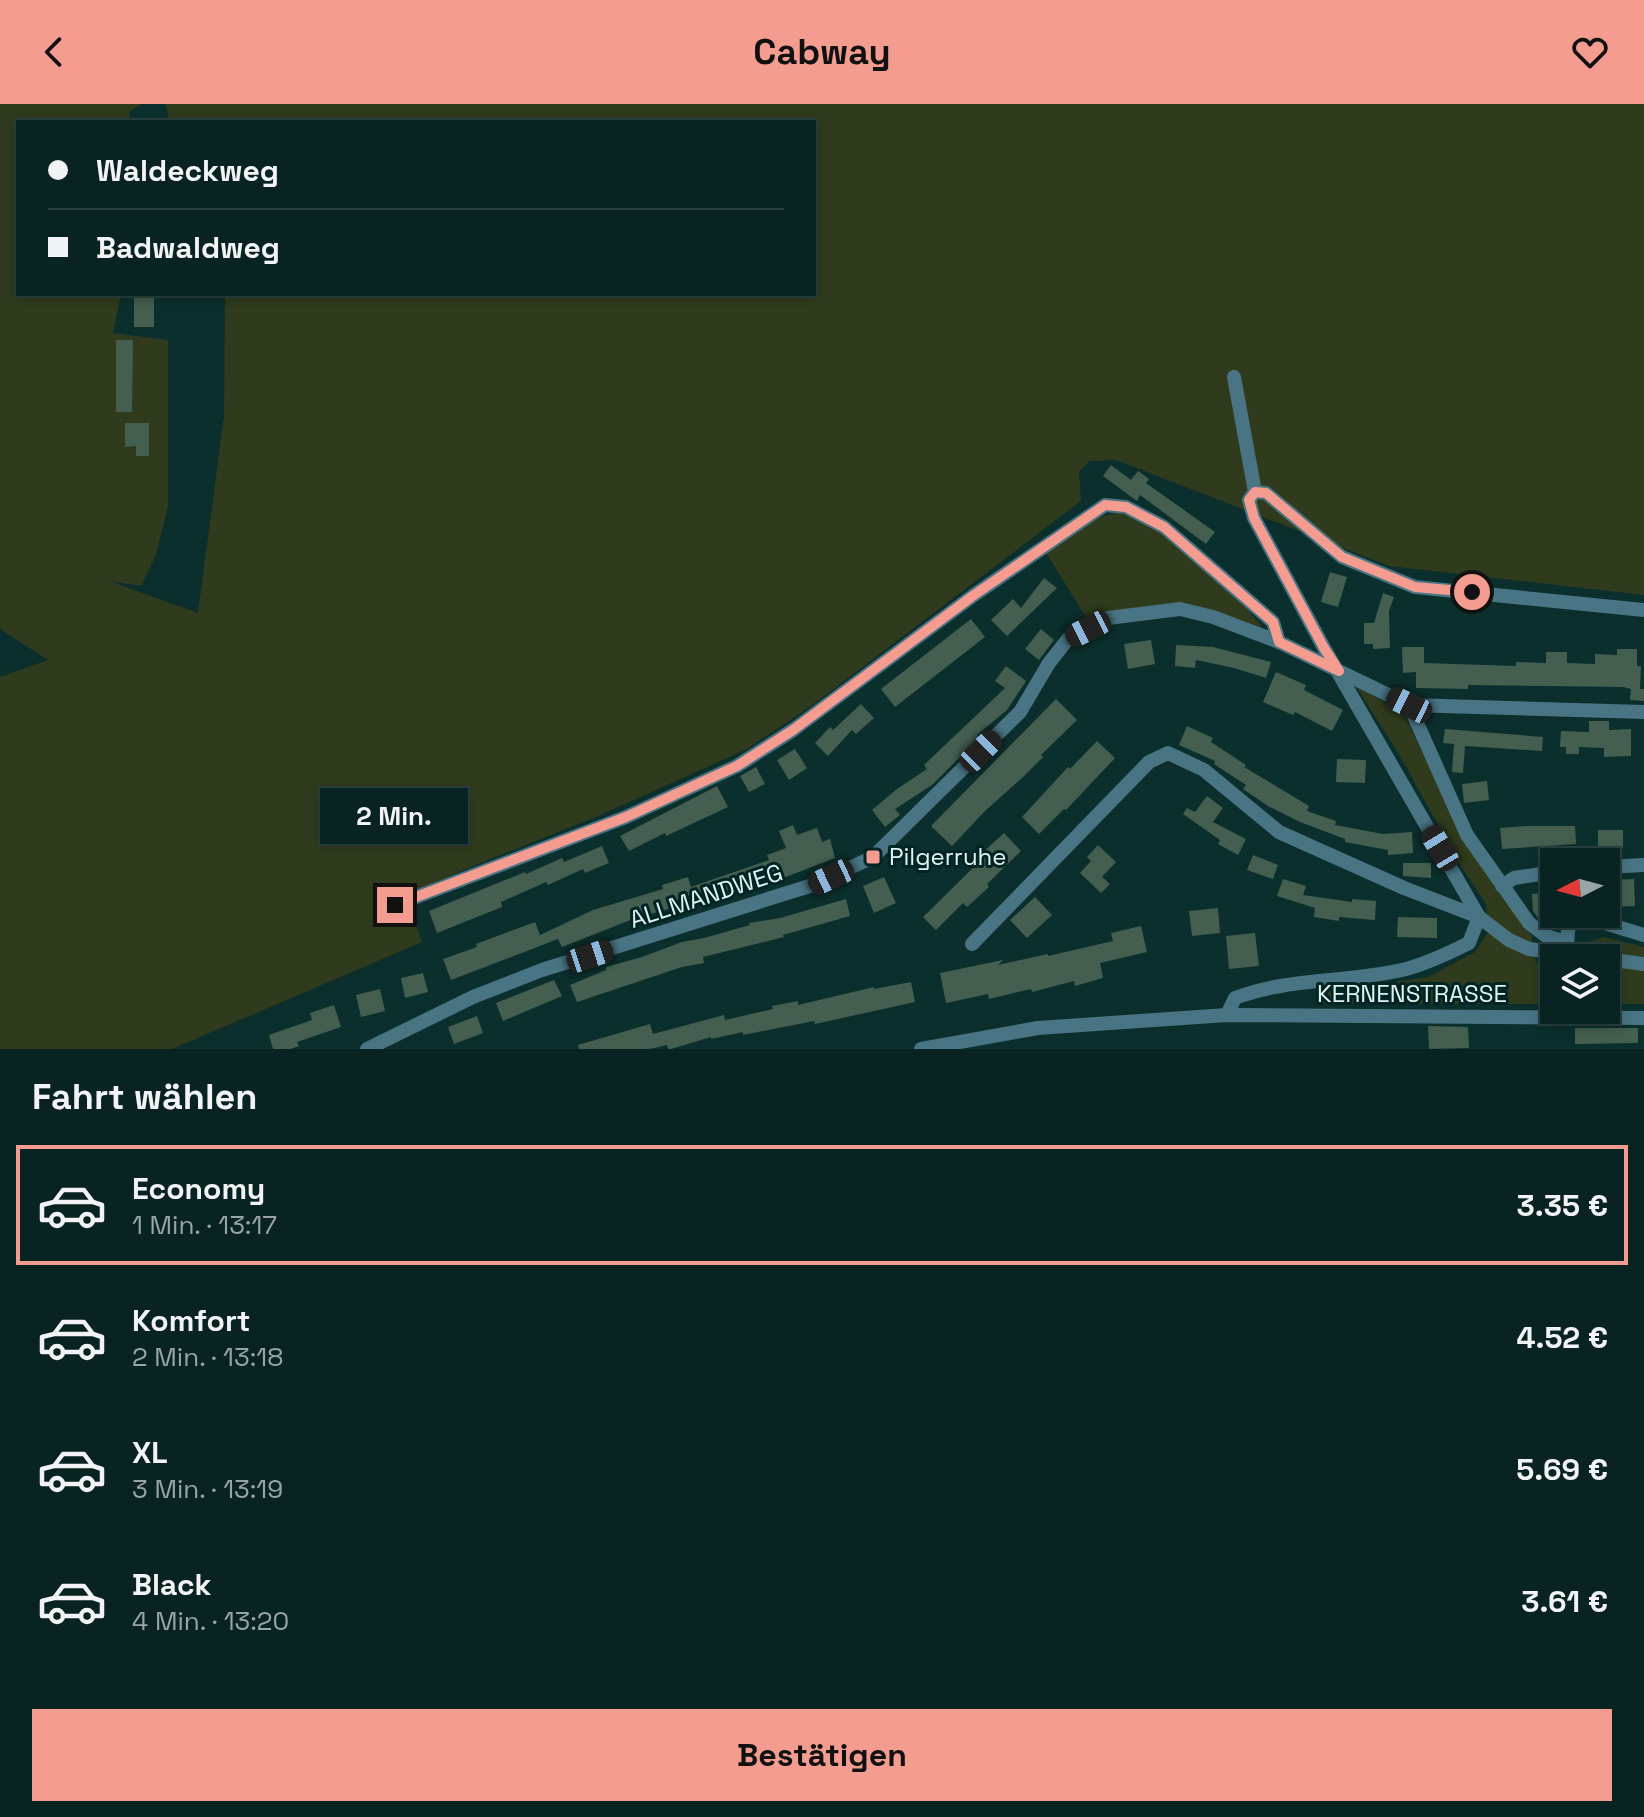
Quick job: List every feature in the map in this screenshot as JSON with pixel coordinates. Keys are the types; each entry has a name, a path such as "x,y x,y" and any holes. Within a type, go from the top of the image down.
{"street":[{"path":"1234,377 1255,492 1249,500 1254,518 1324,648 1479,917"},
{"path":"1255,492 1266,493 1342,557 1415,587 1644,610"},
{"path":"395,905 626,817 737,766 793,730 974,595 1105,505 1126,507 1164,527 1273,622 1279,642"},
{"name":"ALLMANDWEG","path":"367,1049 439,1012 530,975 816,884 873,857 1020,712 1049,663 1068,639 1108,618 1180,609 1213,617 1279,642 1409,705"},
{"path":"1560,944 1529,923 1467,835 1409,705 1644,712"},
{"path":"972,944 1149,762 1168,753 1204,770 1279,832 1404,888 1479,917 1509,940 1529,949 1540,949"},
{"path":"1620,866 1644,865"},
{"path":"1502,886 1514,878 1540,874"},
{"name":"KERNENSTRASSE","path":"1227,1015 1235,998 1259,989 1405,969 1440,958 1469,943 1479,917"},
{"path":"1567,944 1568,928 1585,917 1644,935"},
{"path":"1620,961 1644,964"},
{"name":"KERNENSTRASSE","path":"921,1049 1038,1028 1227,1015 1644,1018"}],"green space":[{"path":"0,104 142,104 129,112 130,120 16,120 16,296 121,296 113,333 168,340 168,506 156,555 141,586 109,581 198,613 224,416 225,296 816,296 816,120 169,120 166,104 1644,104 1644,595 1389,566 1116,460 1090,461 1079,471 1081,501 810,707 745,750 598,816 406,896 422,942 172,1049 0,1049 0,677 48,660 0,629"},
{"path":"1118,512 1141,517 1201,565 1246,607 1263,628 1197,606 1148,606 1089,622 1046,553 1098,518"},
{"path":"1355,685 1404,714 1461,833 1498,892 1531,934 1536,963 1540,963 1540,1004 1321,1004 1328,992 1428,977 1475,952 1488,932 1486,904 1460,865 1399,754"},
{"path":"1604,937 1644,947 1644,1004 1620,1004 1620,944 1588,942"}],"building":[{"path":"134,296 154,296 154,327 134,327"},
{"path":"116,340 133,340 132,412 116,412"},
{"path":"125,423 149,423 149,456 136,456 136,446 125,447"},
{"path":"1111,465 1131,480 1138,471 1149,479 1146,483 1215,532 1206,544 1140,495 1137,501 1103,476"},
{"path":"1330,572 1347,577 1338,607 1321,602"},
{"path":"1044,578 1057,588 1007,636 991,620 1013,599 1021,608"},
{"path":"1383,593 1394,597 1389,611 1390,648 1373,649 1373,644 1364,644 1364,623 1374,623"},
{"path":"971,619 985,637 895,707 881,689"},
{"path":"1041,629 1054,640 1039,660 1025,649"},
{"path":"1151,640 1155,664 1128,669 1124,644"},
{"path":"1176,645 1213,647 1271,662 1266,678 1196,660 1195,668 1175,666"},
{"path":"1402,647 1424,647 1424,663 1516,666 1516,662 1546,663 1546,652 1567,652 1567,663 1595,664 1595,654 1617,655 1617,649 1637,649 1644,701 1630,700 1631,689 1623,687 1468,685 1468,689 1416,688 1416,672 1403,673"},
{"path":"1006,666 1026,681 1007,710 977,735 979,738 932,785 895,809 900,815 885,827 872,810 927,769 924,765 1005,688 995,681"},
{"path":"1276,672 1306,685 1304,690 1343,710 1332,731 1295,712 1293,715 1263,702"},
{"path":"1056,699 1077,720 952,846 931,826"},
{"path":"861,704 874,718 856,734 852,730 828,756 815,743 830,727 833,730"},
{"path":"1589,721 1609,721 1609,730 1631,729 1631,756 1604,757 1604,748 1579,747 1579,754 1566,754 1566,747 1560,747 1561,731 1589,732"},
{"path":"1187,726 1213,738 1211,742 1246,765 1244,767 1309,806 1307,811 1336,821 1335,825 1383,834 1412,832 1413,853 1388,855 1388,850 1345,842 1345,839 1268,806 1243,789 1246,785 1214,764 1215,761 1179,745"},
{"path":"1445,729 1543,737 1542,751 1465,746 1463,773 1452,772 1454,744 1443,743"},
{"path":"1097,741 1115,758 1039,834 1022,817"},
{"path":"795,749 807,768 789,780 777,760"},
{"path":"1337,759 1366,760 1365,783 1336,782"},
{"path":"756,767 765,784 749,792 740,776"},
{"path":"1487,781 1489,800 1464,803 1462,784"},
{"path":"717,786 728,807 629,851 620,836"},
{"path":"1207,796 1223,808 1213,822 1246,839 1238,855 1218,844 1220,840 1183,814 1187,808 1195,812"},
{"path":"793,825 797,835 817,828 822,842 830,839 835,858 778,880 776,876 741,885 708,898 633,919 562,947 558,939 451,980 443,959 477,947 476,944 535,922 540,935 593,910 663,889 662,885 688,877 691,887 769,860 767,855 786,848 779,831"},
{"path":"1575,826 1576,844 1502,849 1500,828"},
{"path":"1598,830 1623,830 1623,848 1598,848"},
{"path":"1004,833 1021,851 987,884 989,887 967,907 963,903 936,930 923,917"},
{"path":"1098,845 1116,862 1102,877 1110,884 1101,893 1080,873 1091,861 1087,857"},
{"path":"602,846 609,863 585,873 583,869 548,885 546,882 501,902 502,907 437,933 429,911 562,858 564,862"},
{"path":"1253,855 1278,865 1273,879 1247,870"},
{"path":"1403,863 1431,863 1431,878 1403,876"},
{"path":"884,877 896,903 874,913 863,886"},
{"path":"1283,879 1306,886 1303,895 1352,902 1352,899 1376,901 1375,920 1339,917 1339,921 1314,917 1315,908 1277,896"},
{"path":"1634,879 1635,906 1620,907 1620,880"},
{"path":"1540,893 1540,918 1533,911 1532,894"},
{"path":"1035,897 1052,915 1027,938 1010,920"},
{"path":"846,899 850,916 784,937 703,957 704,963 682,967 577,1002 570,985 606,970 606,967 682,942"},
{"path":"1218,908 1220,933 1192,936 1189,911"},
{"path":"1398,917 1437,918 1437,938 1397,937"},
{"path":"1141,926 1147,952 1100,963 1103,978 1075,986 1074,981 1032,992 1031,989 989,999 988,994 946,1003 940,973 1003,960 998,965 1048,956 1113,941 1111,933"},
{"path":"1255,933 1259,966 1229,969 1226,936"},
{"path":"423,973 428,992 405,998 401,978"},
{"path":"554,980 562,996 503,1021 496,1003"},
{"path":"911,982 915,1002 815,1024 814,1021 743,1035 743,1032 711,1037 671,1049 667,1045 650,1049 579,1049 578,1045 650,1024 653,1034 724,1015 725,1020 773,1009 772,1006 798,1001 798,1005 874,987"},
{"path":"380,989 385,1011 361,1017 356,995"},
{"path":"334,1005 341,1027 297,1042 299,1046 291,1049 273,1049 269,1035 312,1020 310,1013"},
{"path":"477,1016 483,1033 454,1044 448,1027"},
{"path":"1428,1026 1468,1027 1469,1048 1429,1049"},
{"path":"1575,1028 1638,1028 1638,1043 1575,1044"}],"place":[{"name":"Pilgerruhe","path":"873,857"}],"route":[{"path":"395,905 626,817 737,766 793,730 974,595 1105,505 1126,507 1164,527 1273,622 1279,642 1339,671 1254,518 1249,500 1255,492 1266,493 1342,557 1415,587 1472,592"}]}
